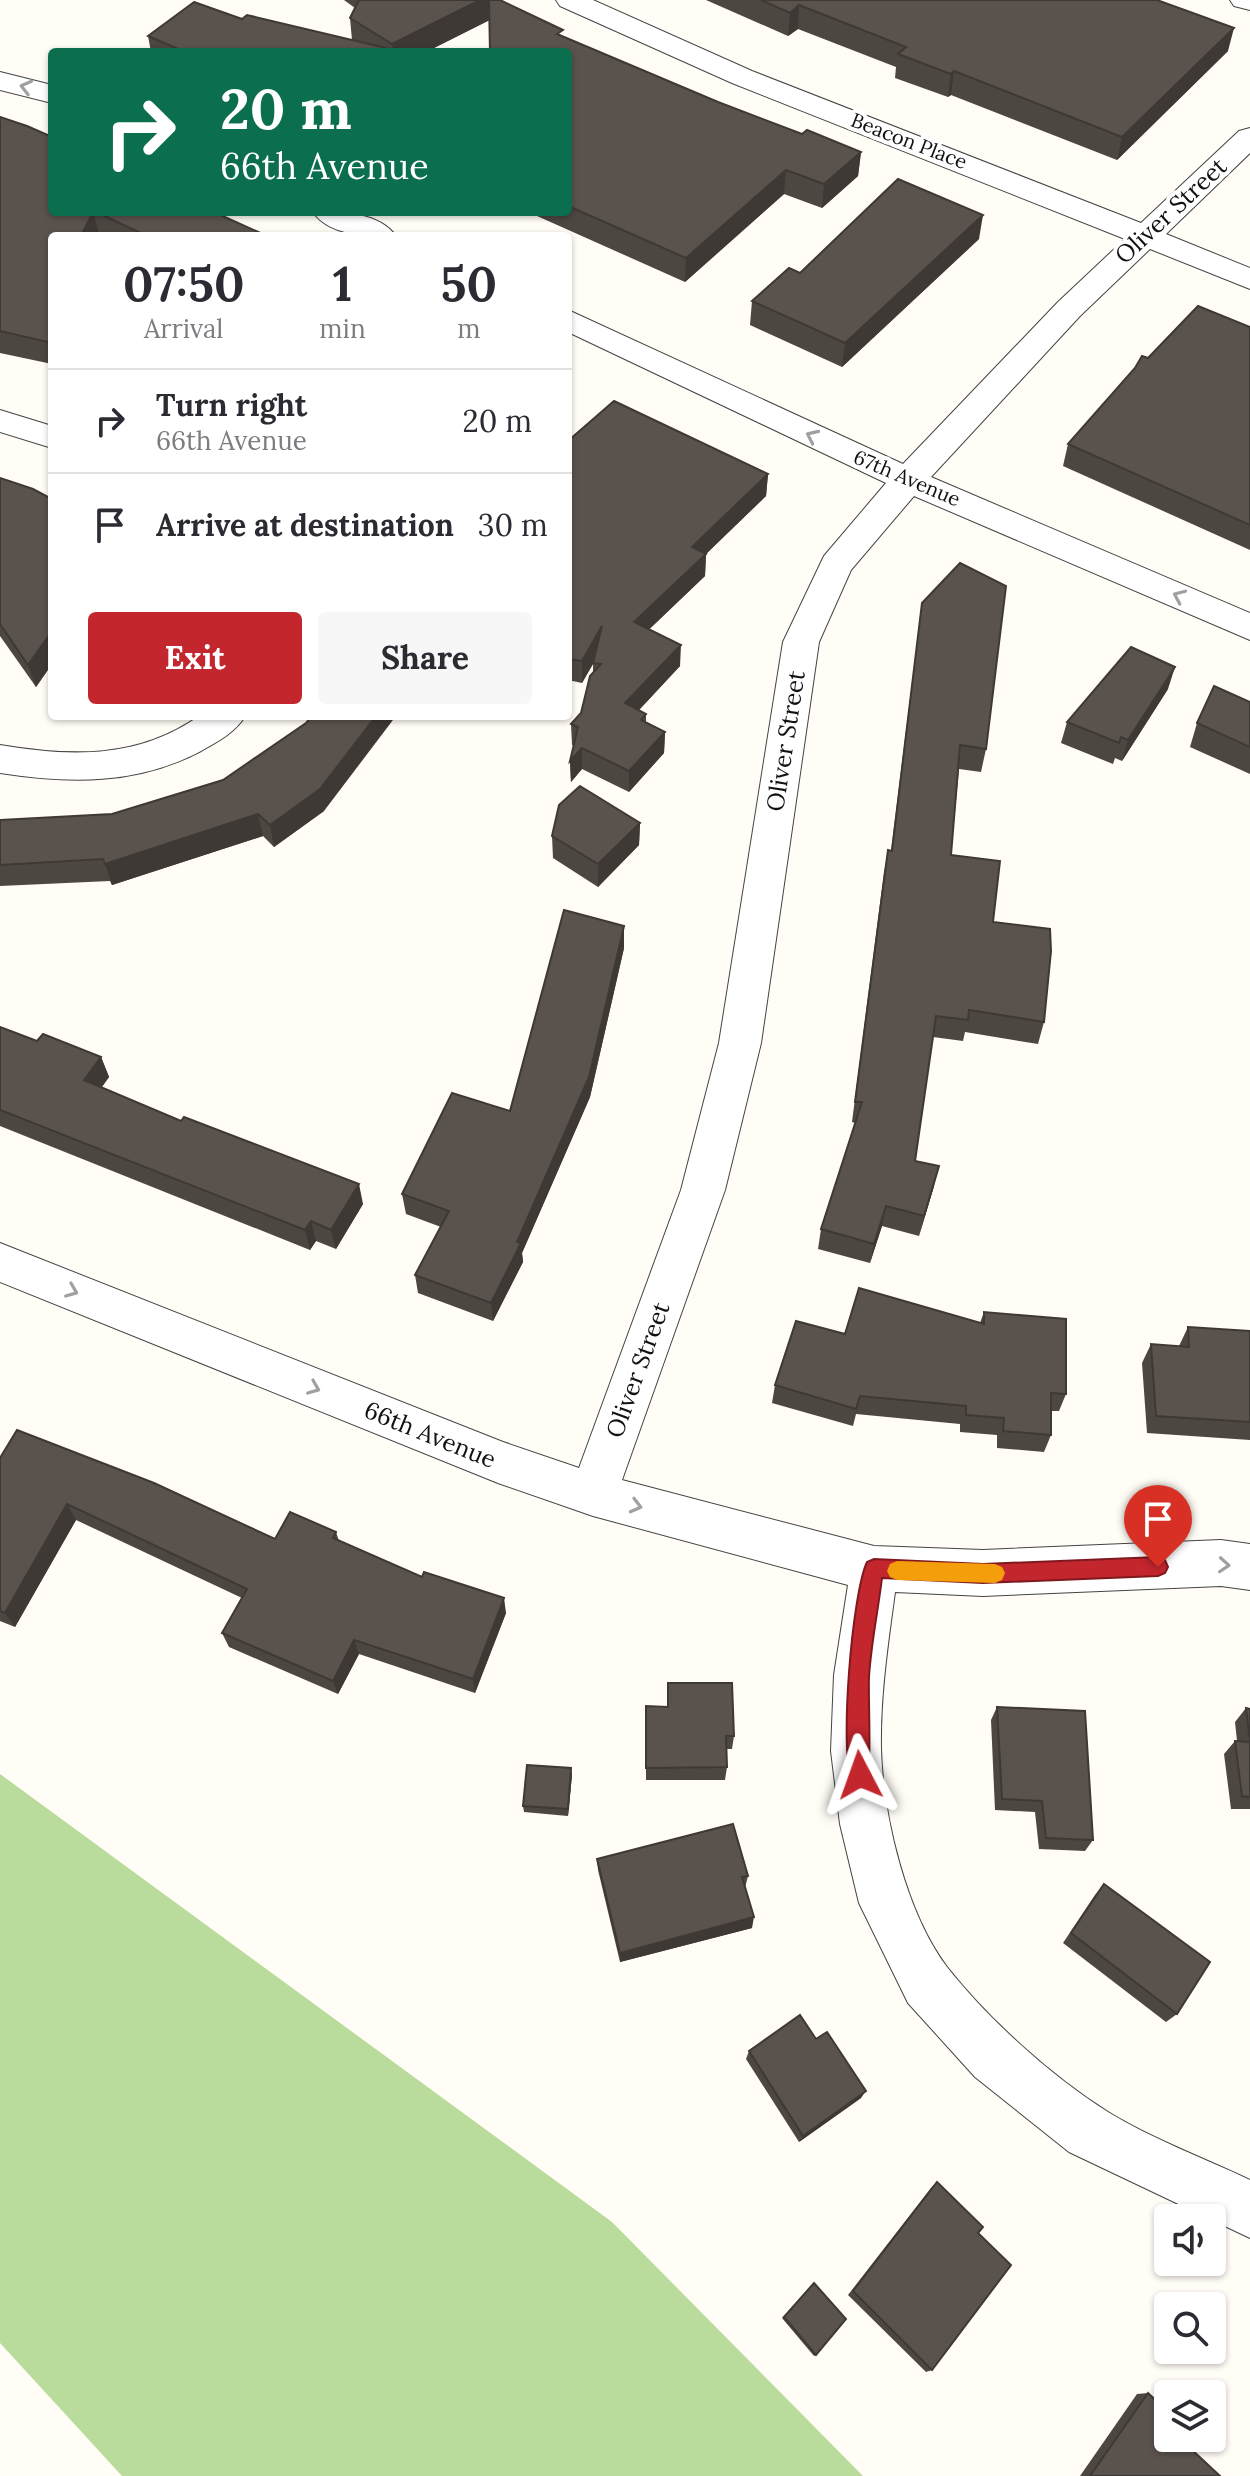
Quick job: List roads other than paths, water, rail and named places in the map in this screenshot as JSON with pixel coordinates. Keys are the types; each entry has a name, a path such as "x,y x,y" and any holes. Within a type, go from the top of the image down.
{"street":[{"name":"Beacon Place","path":"570,0 742,77 955,158 1250,279"},
{"path":"1244,0 1250,2"},
{"path":"0,81 48,93"},
{"name":"Oliver Street","path":"593,1494 703,1190 737,1057 801,642 836,565 908,480 1142,237 1250,137"},
{"path":"337,216 371,232"},
{"name":"67th Avenue","path":"572,322 908,480 1250,627"},
{"path":"0,421 48,436"},
{"path":"0,759 84,769 115,768 181,746 220,720"},
{"name":"66th Avenue","path":"0,1262 498,1462 593,1494 874,1569 983,1573 1221,1563 1250,1567"},
{"path":"874,1569 859,1675 856,1751 866,1824 885,1903 927,1984 994,2058 1089,2132 1250,2210"}]}
